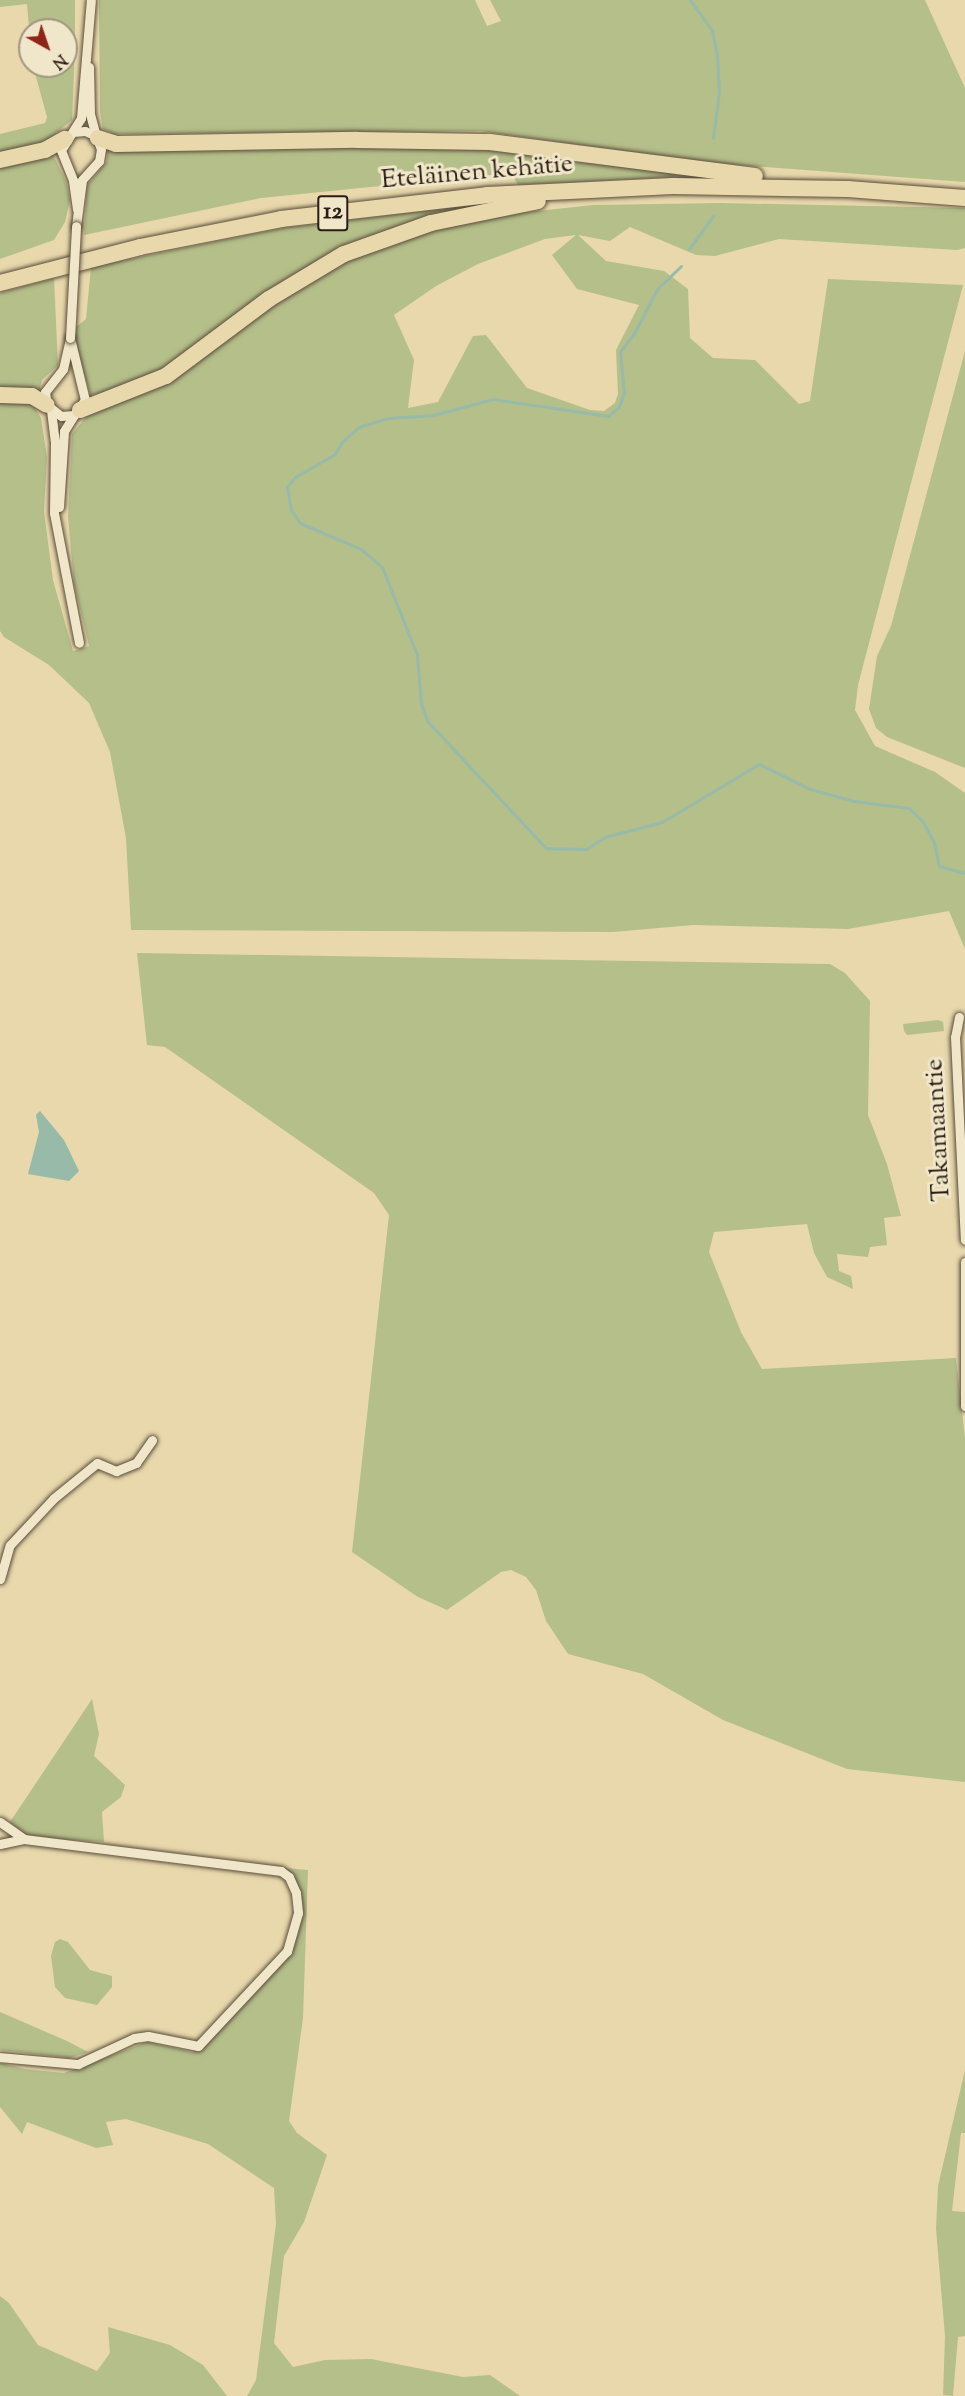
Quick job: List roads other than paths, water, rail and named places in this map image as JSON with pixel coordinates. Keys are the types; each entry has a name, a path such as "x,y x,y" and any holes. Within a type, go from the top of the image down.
{"highway":[{"path":"0,160 45,150 69,136"},
{"path":"97,137 116,144 346,140 490,142 684,170 886,191"},
{"path":"77,412 166,376 289,285 381,238 431,223 524,203 673,186"},
{"name":"Eteläinen kehätie","path":"0,283 151,244 281,219 476,196 673,186 886,191 965,198"},
{"path":"0,395 32,396 49,407"}],"street":[{"path":"77,209 73,180 62,157 69,136 81,118 91,0"},
{"path":"79,643 57,534 49,407 45,392 63,369 70,338 77,209 82,180 101,155 90,114 88,38"},
{"path":"69,136 85,131 97,137"},
{"path":"57,534 64,431 77,412 85,393 74,365 70,338"},
{"path":"49,407 61,416 77,412"},
{"name":"Takamaantie","path":"959,1017 955,1037 965,1240"},
{"path":"965,1262 965,1407"},
{"path":"0,1579 10,1545 54,1498 97,1463 116,1471 136,1463 152,1440"},
{"path":"0,1822 24,1839"},
{"path":"0,1844 24,1839 281,1871 289,1878 296,1893 298,1913 287,1951 198,2046 148,2036 78,2064 0,2057"}],"waterway":[{"path":"690,0 712,30 717,56 719,92 713,138"},
{"path":"689,249 713,216"},
{"path":"681,266 657,289 635,332 620,352 624,393 619,407 608,416 493,399 433,415 388,418 359,427 342,442 335,454 295,477 287,487 291,510 300,523 361,549 382,567 417,655 421,704 428,722 546,848 586,849 605,837 662,822 759,764 810,789 854,801 909,808 923,822 934,843 939,866 965,873"}]}
